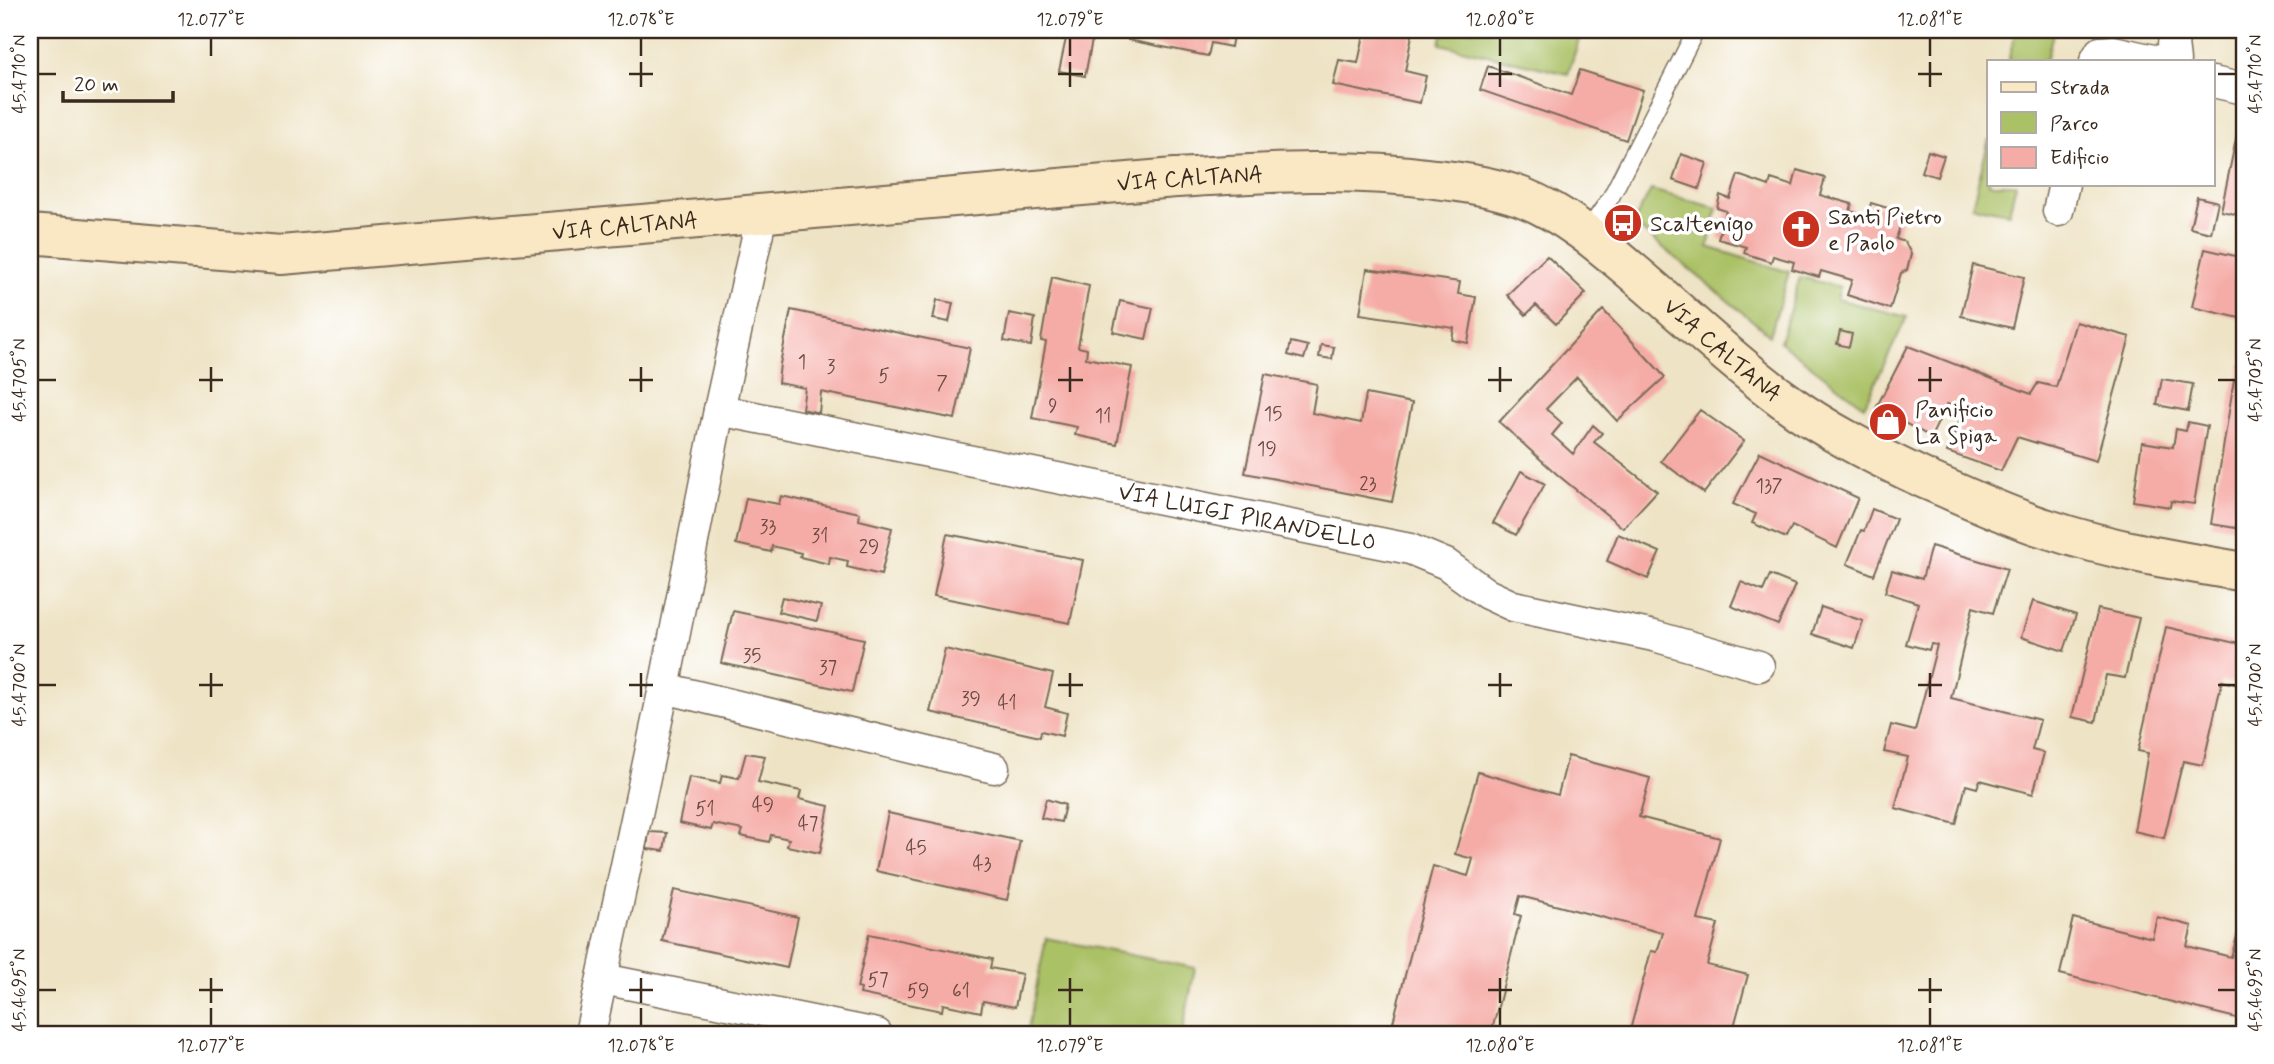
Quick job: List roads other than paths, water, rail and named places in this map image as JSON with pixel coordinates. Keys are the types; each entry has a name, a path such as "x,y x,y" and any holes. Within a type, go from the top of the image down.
{"main road":[{"name":"VIA CALTANA","path":"30,234 281,255 1175,178 1333,171 1400,174 1466,183 1520,197 1553,211 1587,233 1784,401 1900,468 1995,510 2048,529 2146,554 2244,572"}],"street":[{"path":"2175,60 2173,44 2176,30"},
{"path":"2096,60 2100,52 2113,51 2154,60"},
{"path":"2214,82 2244,89"},
{"path":"590,1034 762,214"},
{"name":"VIA LUIGI PIRANDELLO","path":"719,410 1410,549 1446,564 1487,594 1513,606 1654,636 1759,666"},
{"path":"664,688 995,768"},
{"path":"603,979 877,1034"}],"lane":[{"path":"1587,233 1611,197 1696,30"}],"place":[{"name":"Scaltenigo","path":"1623,223"},
{"name":"Santi Pietro e Paolo","path":"1801,229"},
{"name":"Panificio La Spiga","path":"1888,422"}]}
